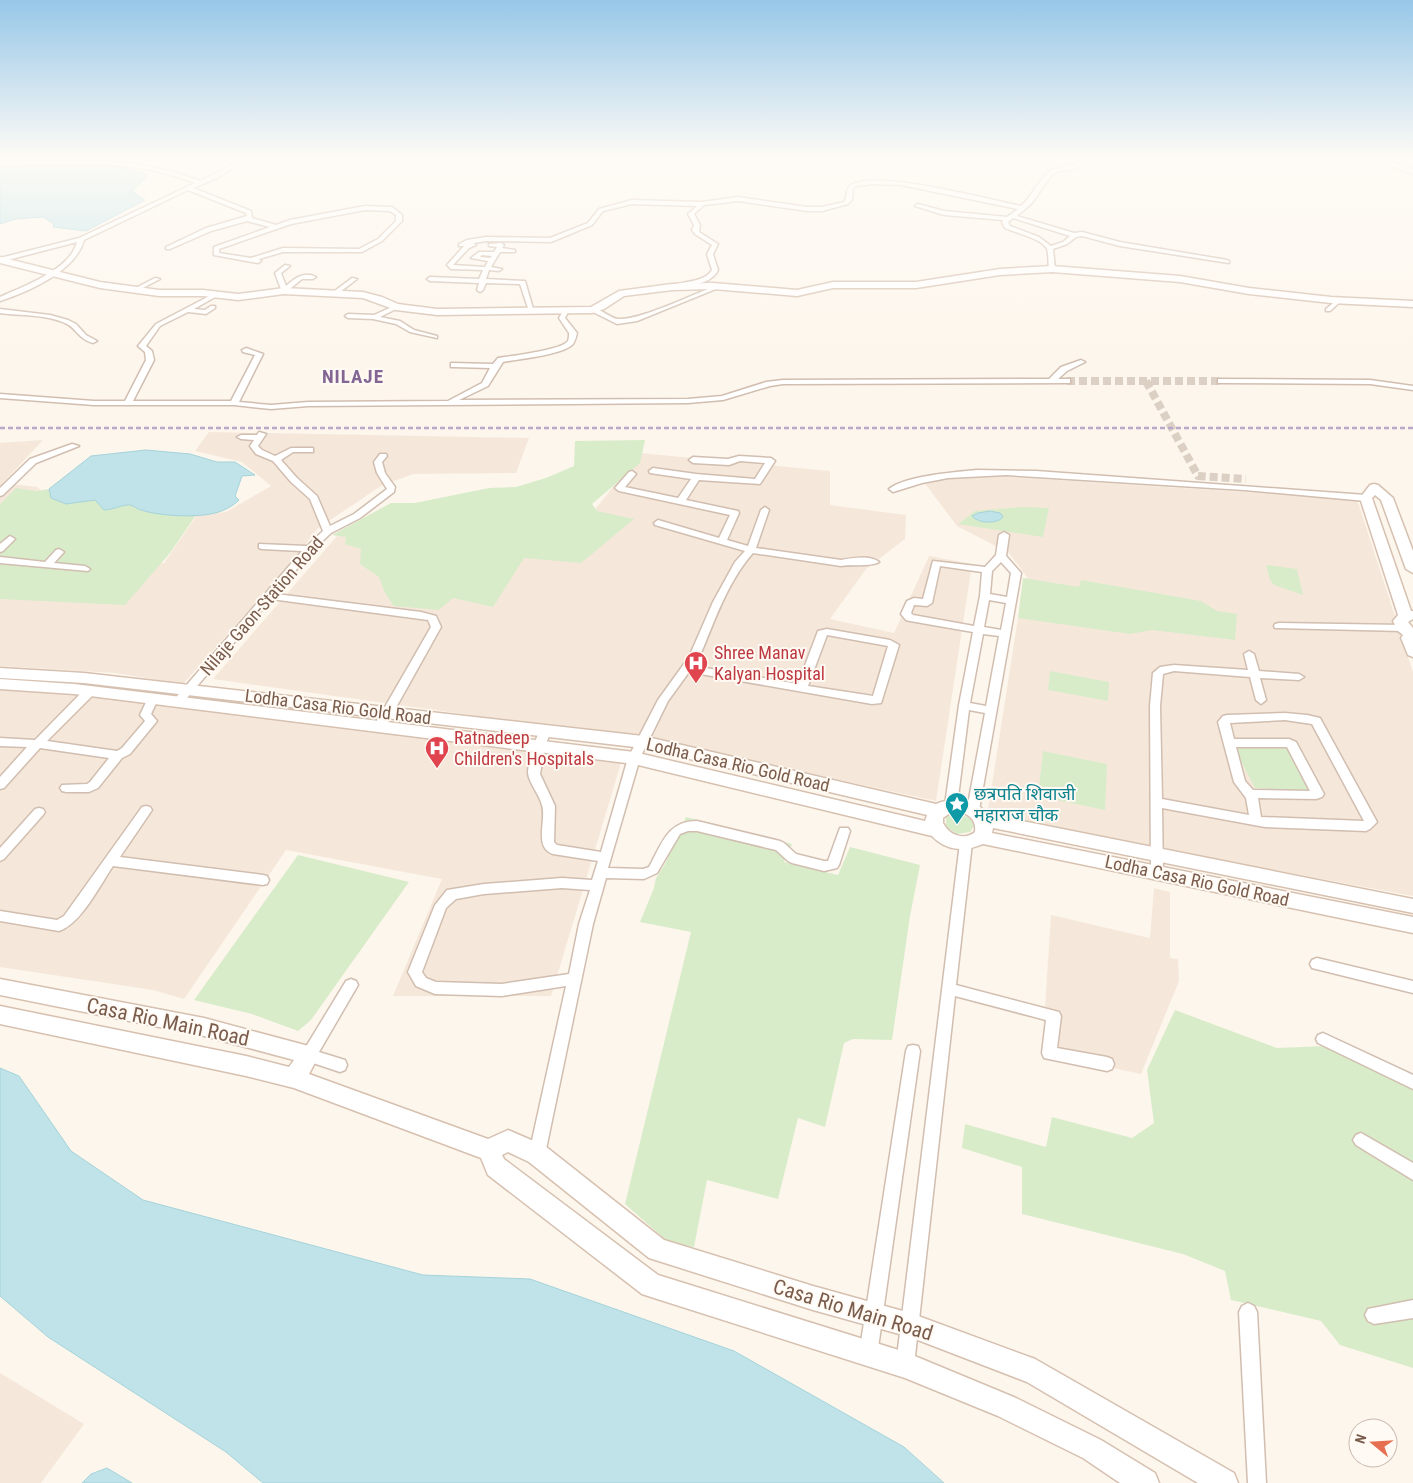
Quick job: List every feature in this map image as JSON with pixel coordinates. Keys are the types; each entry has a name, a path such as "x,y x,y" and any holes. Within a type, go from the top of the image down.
{"street":[{"path":"0,260 81,239 104,228"},
{"path":"168,248 192,235 215,228"},
{"path":"258,261 221,256 216,254 216,248 273,228"},
{"path":"251,260 278,250 360,251 380,240 392,228"},
{"path":"461,245 467,242 486,240 551,240 580,228"},
{"path":"672,287 709,278 715,272 716,268 710,254 715,244 697,233 696,228"},
{"path":"1008,228 1038,238 1050,248 1052,269"},
{"path":"1050,228 1120,244 1227,262"},
{"path":"1050,248 1065,243 1074,235"},
{"path":"0,298 40,281 50,274 78,253 81,239"},
{"path":"480,290 487,268 497,252 526,244"},
{"path":"499,269 457,269 450,265 467,246 497,252 513,251"},
{"path":"0,260 50,274 159,293 203,293 238,298 284,291 334,294 373,297 396,307 437,312 565,312 592,310 603,307 615,296 622,293 672,287 720,286 798,293 833,285 916,285 1000,272 1052,269 1180,279 1249,291 1338,301 1413,304"},
{"path":"284,291 278,273 287,266"},
{"path":"284,291 300,277 313,277"},
{"path":"135,290 157,279"},
{"path":"334,294 354,279"},
{"path":"430,279 523,282 532,311"},
{"path":"482,281 500,283"},
{"path":"592,310 616,322 637,320 720,286"},
{"path":"0,291 10,294"},
{"path":"128,402 150,360 148,351 142,346 158,325 215,295"},
{"path":"1328,310 1338,301"},
{"path":"375,317 396,307"},
{"path":"188,310 206,312 213,308"},
{"path":"0,311 44,315 64,320 75,326 82,337 93,341"},
{"path":"448,404 485,384 502,360 548,352 571,342 573,333 562,318 565,312"},
{"path":"348,316 375,317 398,322 412,331 435,337"},
{"path":"234,403 259,354 246,350"},
{"path":"1052,381 1064,369 1081,362"},
{"path":"454,365 496,366"},
{"path":"0,396 94,403 234,403 281,407 308,404 696,401 723,398 783,382 933,383 1067,381"},
{"path":"1221,381 1370,382 1413,388"},
{"name":"Nilaje Gaon-Station Road","path":"183,696 309,549 328,532 314,498 308,490 294,480 276,458 259,452 254,446 260,436 241,437"},
{"path":"0,493 33,461 75,446"},
{"path":"276,458 291,450 310,450"},
{"path":"328,532 357,516 391,490 391,487 381,473 378,462 383,456"},
{"path":"653,471 757,482 771,461 739,458 729,462 693,460"},
{"path":"893,489 914,480 973,472 1274,490 1366,498"},
{"path":"632,474 619,488 735,513 722,542"},
{"path":"681,501 696,477"},
{"path":"1246,480 1266,485 1274,490"},
{"path":"1366,498 1374,488 1387,498 1413,569"},
{"path":"1366,498 1410,626 1408,638 1413,652"},
{"path":"537,1154 574,979 599,879 634,758 663,700 694,658 718,602 740,562 751,550 765,510"},
{"path":"658,524 751,550 841,563 852,561 874,562"},
{"path":"936,830 933,821 944,808 978,630 987,570 1000,556 1004,535"},
{"path":"0,549 10,540"},
{"path":"262,546 309,549"},
{"path":"48,564 60,552"},
{"path":"905,1365 949,990 975,827 989,710 1016,573 1000,556"},
{"path":"0,560 85,568"},
{"path":"987,570 936,563 927,603 914,601 910,603 906,614 910,618 1004,634"},
{"path":"269,596 421,615 432,618 436,627 383,719"},
{"path":"984,596 1010,600"},
{"path":"1279,626 1410,626"},
{"path":"686,668 790,685 802,689 877,700 894,645 827,632 822,633 802,689"},
{"path":"1249,654 1261,700"},
{"path":"1157,864 1155,706 1158,673 1164,669 1174,668 1298,677"},
{"name":"Lodha Casa Rio Gold Road","path":"0,673 84,678 183,696 542,738 643,742 944,808 960,806 975,827 1157,864 1413,925"},
{"name":"Lodha Casa Rio Gold Road","path":"0,684 90,691 153,699 183,696"},
{"path":"0,785 36,745 90,691"},
{"path":"66,788 89,788 94,785 118,755 126,751 151,721 145,715 153,699"},
{"path":"964,705 989,710"},
{"path":"1156,802 1256,820 1366,826 1371,822 1316,722 1308,718 1226,719 1224,722 1240,782 1250,794 1256,820"},
{"path":"542,738 534,774 549,806 548,843 553,849 605,857"},
{"name":"Lodha Casa Rio Gold Road","path":"542,738 936,830 946,839 954,842 975,827"},
{"path":"0,742 42,744 118,755"},
{"path":"1229,743 1288,743 1292,745 1318,794 1316,796 1250,794"},
{"path":"0,916 59,926 64,925 146,810"},
{"path":"0,856 39,812"},
{"path":"574,979 502,990 435,988 422,982 415,972 441,905 452,894 484,889 644,874 653,870 676,831 686,826 698,826 780,846 792,858 824,866 833,865 844,831"},
{"path":"110,861 263,880"},
{"name":"Lodha Casa Rio Gold Road","path":"1157,864 1413,906"},
{"path":"1317,964 1413,987"},
{"path":"294,1078 351,985"},
{"name":"Casa Rio Main Road","path":"0,987 204,1027 309,1056"},
{"path":"949,990 1054,1016 1048,1053 1107,1064"},
{"path":"67,1029 86,1004"},
{"name":"Casa Rio Main Road","path":"0,1015 246,1066 294,1078 489,1150 508,1142 537,1154 656,1250 910,1325 1035,1372 1224,1483"},
{"path":"1323,1039 1413,1082"},
{"path":"868,1355 913,1051"},
{"path":"309,1056 340,1066"},
{"path":"1361,1140 1413,1172"},
{"name":"Casa Rio Main Road","path":"489,1150 496,1167 651,1285 868,1355 905,1365 1007,1407 1092,1450 1145,1483"},
{"path":"1374,1315 1413,1308"},
{"path":"1248,1312 1257,1483"}],"shaded area":[{"path":"209,432 529,438 516,473 413,474 381,486 317,529 294,560 183,684 115,673 0,666 0,443 43,440 3,483 37,487 62,508 105,560 164,563 197,515 226,512 271,486 242,462 195,451"},
{"path":"640,453 830,471 830,505 906,515 905,539 866,569 830,619 894,633 929,556 972,564 936,801 671,743 213,679 338,535 593,512"},
{"path":"977,475 1357,499 1413,672 1413,896 987,816 1018,618 1027,577 1009,553 957,526 923,481"},
{"path":"0,688 69,693 621,763 551,996 393,996 442,879 286,850 184,999 153,990 0,967"},
{"path":"1154,888 1170,892 1170,958 1178,959 1179,981 1141,1074 1042,1053 1051,915 1150,938"},
{"path":"0,1373 84,1424 41,1483 0,1483"}],"green space":[{"path":"645,440 640,463 592,504 597,511 634,519 581,563 524,558 493,607 453,598 439,610 394,606 385,593 379,577 360,564 361,549 345,544 346,537 332,535 391,503 415,503 489,488 516,487 546,478 574,466 575,441"},
{"path":"16,488 37,491 49,489 51,498 66,504 95,500 104,510 128,505 143,511 156,513 196,515 170,553 125,605 0,599 0,504"},
{"path":"1022,507 1049,508 1043,537 958,524 975,511"},
{"path":"1266,565 1297,569 1303,595 1274,585 1270,580"},
{"path":"1023,578 1079,587 1081,580 1201,601 1217,611 1237,614 1235,640 1152,630 1130,634 1018,618"},
{"path":"1050,671 1109,682 1108,701 1048,690"},
{"path":"1289,745 1313,791 1255,788 1233,746"},
{"path":"1043,751 1107,764 1105,810 1038,796"},
{"path":"958,813 971,819 974,826 970,832 957,834 946,827 946,817"},
{"path":"686,817 792,844 784,862 838,875 850,847 920,865 910,916 892,1040 853,1039 844,1043 825,1127 798,1118 778,1199 707,1180 694,1247 668,1242 625,1204 691,932 640,922 654,888 656,878 665,864"},
{"path":"298,855 409,882 311,1020 298,1031 252,1014 194,1000"},
{"path":"1175,1010 1277,1048 1327,1046 1413,1089 1413,1368 1340,1345 1321,1321 1231,1300 1225,1271 1183,1254 1022,1214 1022,1167 962,1148 965,1124 1046,1147 1052,1117 1132,1138 1154,1123 1147,1070"}],"water":[{"path":"63,228 91,228 86,231"},
{"path":"146,450 190,454 217,462 235,462 255,475 242,476 235,496 239,500 237,502 225,510 208,515 157,514 129,505 104,510 95,500 66,504 51,498 49,489 91,456"},
{"path":"990,511 1000,513 1003,517 997,521 983,522 972,516 978,513"},
{"path":"0,1068 19,1076 71,1151 143,1200 423,1275 530,1279 734,1351 904,1447 944,1483 263,1483 226,1452 48,1337 0,1296"},
{"path":"107,1468 132,1483 82,1483 91,1474"}],"tunnel":[{"path":"1067,381 1146,381"},
{"path":"1146,381 1221,381"},
{"path":"1146,381 1198,476 1246,479"}],"railway":[{"path":"0,428 1413,428"}],"place":[{"name":"Shree Manav Kalyan Hospital","path":"696,684"},
{"name":"Ratnadeep Children's Hospitals","path":"437,769"},
{"name":"छत्रपति शिवाजी महाराज चौक","path":"957,825"}],"district":[{"name":"NILAJE","path":"353,376"}]}
